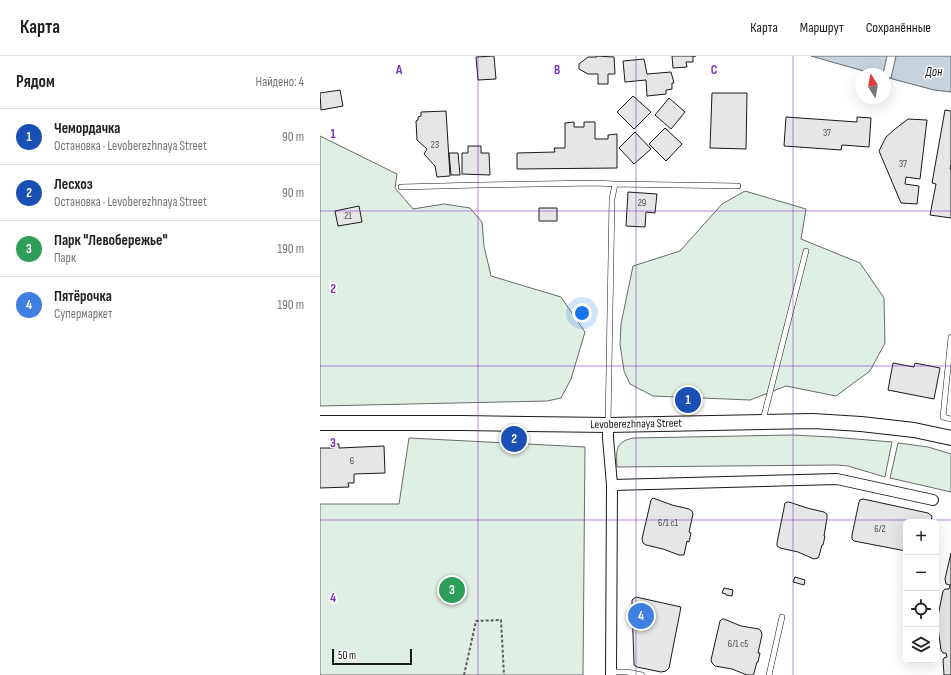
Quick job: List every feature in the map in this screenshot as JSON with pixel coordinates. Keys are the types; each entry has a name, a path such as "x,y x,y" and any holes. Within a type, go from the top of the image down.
{"main road":[{"name":"Levoberezhnaya Street","path":"320,423 608,425 813,421 862,424 914,430 951,438"}],"street":[{"path":"608,425 612,485 611,674"},
{"path":"612,485 837,479 933,500"}],"lane":[{"path":"401,187 595,184 738,186"},
{"path":"608,425 612,199 615,184"},
{"path":"762,422 806,251"},
{"path":"951,337 943,417 951,419"},
{"path":"770,675 782,617"},
{"path":"611,674 627,672 642,675"}],"path":[{"path":"464,675 476,621 501,620 504,675"}],"green space":[{"path":"320,136 397,174 395,188 413,209 444,204 470,208 482,222 484,246 491,276 561,297 585,332 571,379 561,398 547,401 320,406"},
{"path":"745,191 806,209 801,239 860,263 884,298 885,343 870,371 836,396 786,386 750,400 653,396 630,384 624,371 620,344 621,324 633,266 680,251 722,204"},
{"path":"793,435 892,442 885,477 848,466 837,465 617,467 618,448 620,444 628,439"},
{"path":"409,438 585,447 583,675 320,675 320,504 399,504"},
{"path":"898,443 928,447 951,454 951,492 890,478"}],"water":[{"name":"Дон","path":"811,56 951,56 951,92 934,90 891,79 891,68 855,69"}],"pier":[{"path":"887,56 896,56 891,78 891,68 884,68"}],"building":[{"path":"494,56 496,79 478,80 476,57"},
{"path":"672,56 693,56 693,62 686,62 687,67 673,68"},
{"path":"588,57 614,57 615,74 608,74 608,84 598,84 598,74 588,74 579,69 579,64"},
{"path":"644,59 647,74 671,72 674,83 672,83 672,89 666,90 666,94 647,96 646,80 625,82 623,61"},
{"path":"340,90 343,106 321,110 320,93"},
{"path":"712,93 747,93 746,149 710,148"},
{"path":"633,96 651,112 634,129 617,112"},
{"path":"669,98 685,112 671,129 655,115"},
{"path":"945,110 951,111 951,218 930,215 936,184 932,183"},
{"path":"446,111 450,176 437,177 435,166 424,154 427,149 417,140 416,121 418,120 418,117 421,116 421,112"},
{"path":"786,117 857,122 857,117 871,118 869,147 842,145 841,150 784,146"},
{"path":"908,119 927,120 920,179 906,177 905,184 919,186 917,204 901,203 879,151 886,137"},
{"path":"574,122 574,127 584,127 584,122 595,122 595,139 608,139 608,135 617,134 617,168 517,169 517,153 555,152 554,148 565,148 565,123"},
{"path":"665,128 682,144 666,161 649,144"},
{"path":"635,132 651,149 634,164 619,148"},
{"path":"468,146 481,146 481,153 489,153 490,175 462,174 462,153 468,153"},
{"path":"449,153 458,153 460,175 451,175"},
{"path":"628,192 657,194 655,213 646,212 645,227 626,226"},
{"path":"359,206 362,222 338,226 335,211"},
{"path":"539,208 557,208 557,221 539,221"},
{"path":"893,363 914,367 915,363 940,368 934,399 888,390"},
{"path":"334,444 339,444 339,448 384,446 385,473 354,474 354,483 348,483 349,487 320,488 320,448 334,448"},
{"path":"653,498 692,511 693,514 689,532 691,533 689,542 687,541 684,555 679,555 643,543 642,539 651,500"},
{"path":"863,499 928,513 932,516 932,519 903,519 903,550 854,541 852,539 852,535 860,500"},
{"path":"787,502 827,514 825,536 818,558 814,559 798,552 777,546 785,503"},
{"path":"951,553 951,675 944,675 943,660 947,657 946,653 943,653 941,650 939,636 939,611 943,591 945,589 949,589 950,585 946,584 945,579"},
{"path":"795,577 805,580 804,585 793,582"},
{"path":"724,588 733,590 732,596 722,593"},
{"path":"636,597 681,607 669,668 666,671 661,672 634,665 632,600"},
{"path":"722,619 741,626 759,629 761,631 762,635 758,653 760,653 753,675 747,675 732,669 715,666 712,663 711,660 720,621"}],"place":[{"name":"Чемордачка","path":"688,400"},
{"name":"Лесхоз","path":"514,439"},
{"name":"Парк \"Левобережье\"","path":"452,590"},
{"name":"Пятёрочка","path":"641,616"}]}
